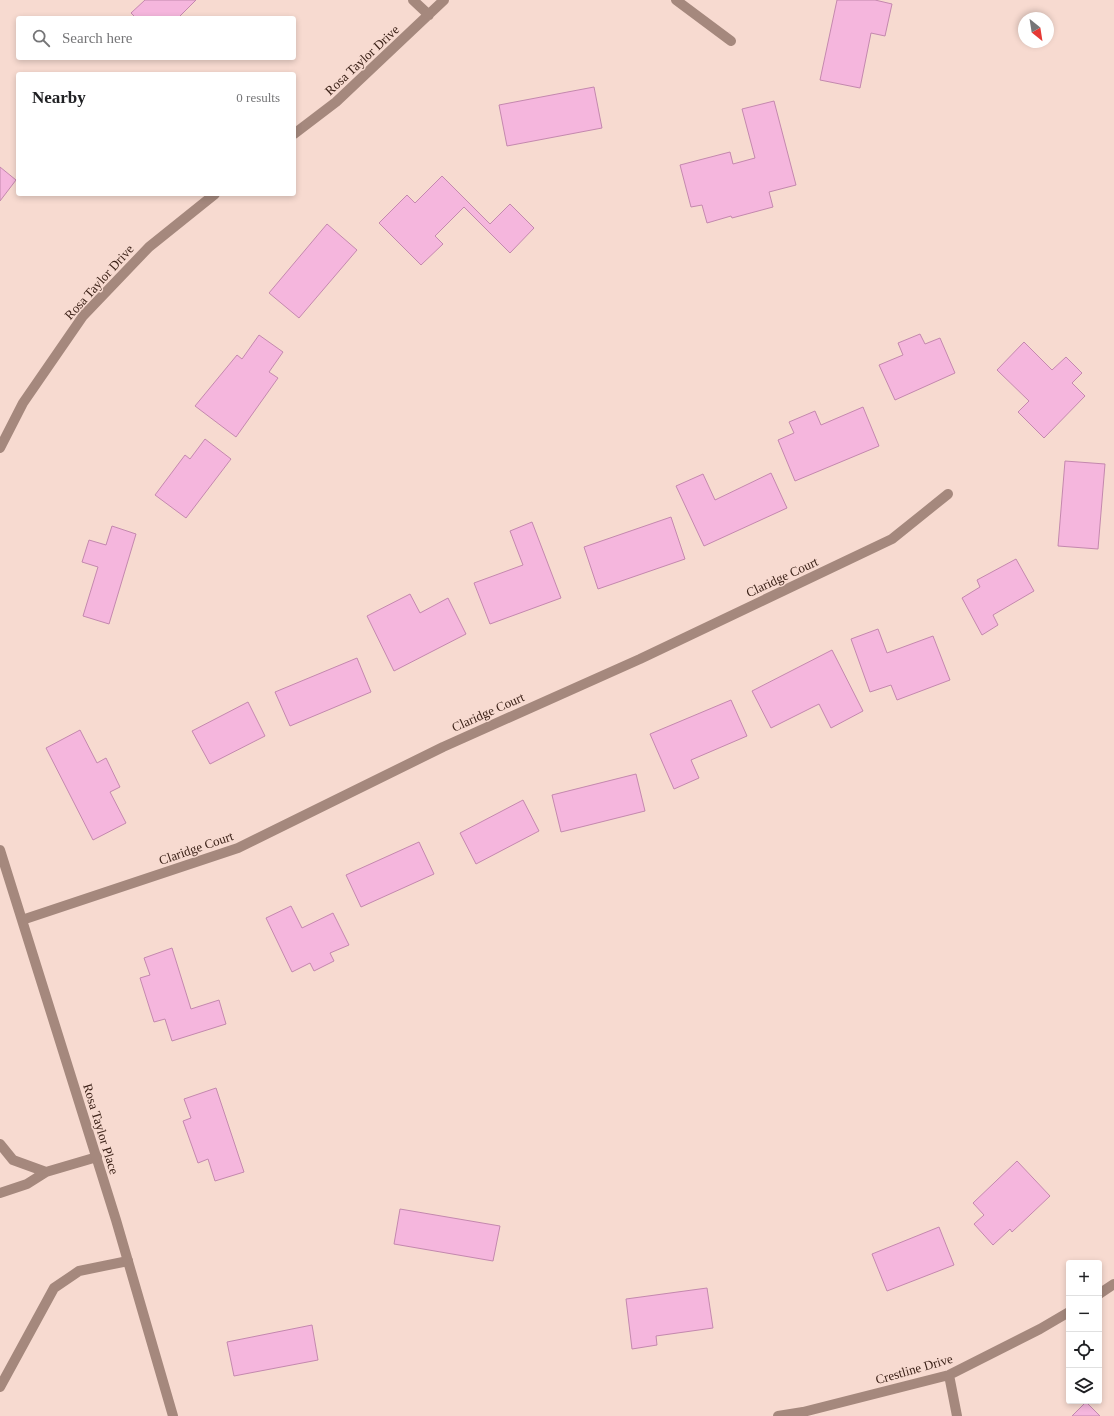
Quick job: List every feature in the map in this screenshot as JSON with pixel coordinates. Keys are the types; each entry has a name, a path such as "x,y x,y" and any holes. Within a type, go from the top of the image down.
{"street":[{"path":"413,0 429,15"},
{"name":"Rosa Taylor Drive","path":"296,132 336,102 444,0"},
{"path":"676,0 731,41"},
{"name":"Rosa Taylor Drive","path":"0,448 23,403 83,316 149,247 213,196"},
{"name":"Claridge Court","path":"22,920 238,848 443,747 640,659 892,539 948,494"},
{"name":"Rosa Taylor Place","path":"0,850 128,1261 173,1416"},
{"path":"0,1144 13,1160 46,1172"},
{"path":"0,1192 27,1184 46,1172 96,1157"},
{"path":"0,1387 54,1288 79,1271 128,1261"},
{"path":"1102,1292 1114,1284"},
{"name":"Crestline Drive","path":"778,1416 804,1412 949,1375 1040,1329 1066,1314"},
{"path":"949,1375 957,1416"}],"building":[{"path":"145,0 196,0 180,16 134,16 131,13"},
{"path":"837,0 875,0 892,4 885,36 871,33 860,88 820,80"},
{"path":"594,87 602,128 507,146 499,105"},
{"path":"774,101 796,185 769,192 773,207 707,223 702,205 691,207 680,165 730,152 733,164 755,158 742,109"},
{"path":"0,167 16,180 0,201"},
{"path":"442,176 490,224 510,204 534,228 510,253 464,207 435,236 443,244 421,265 379,223 407,195 415,203"},
{"path":"327,224 357,250 299,318 269,293"},
{"path":"920,334 925,344 940,338 955,373 895,400 879,365 903,355 898,343"},
{"path":"259,335 283,352 269,372 278,378 236,437 195,406 237,355 242,359"},
{"path":"1024,342 1052,370 1066,357 1082,373 1072,383 1085,396 1044,438 1018,412 1029,401 997,370"},
{"path":"863,407 879,446 795,481 778,440 794,433 789,422 815,411 821,425"},
{"path":"205,439 231,459 186,518 155,495 185,455 190,459"},
{"path":"1065,461 1105,464 1098,549 1058,546"},
{"path":"771,473 787,508 704,546 676,486 703,474 715,500"},
{"path":"671,517 685,559 598,589 584,547"},
{"path":"532,522 561,598 490,624 474,583 523,565 510,531"},
{"path":"112,526 136,534 109,624 83,616 98,567 82,562 89,540 106,545"},
{"path":"1016,559 1034,591 993,615 998,625 982,635 962,598 980,587 977,580"},
{"path":"410,594 420,613 448,598 466,634 394,671 367,616"},
{"path":"878,629 887,653 933,636 950,680 897,700 891,685 870,692 851,639"},
{"path":"832,650 863,711 831,728 819,704 771,728 752,691"},
{"path":"357,658 371,692 290,726 275,692"},
{"path":"731,700 747,736 691,760 699,778 674,789 650,734"},
{"path":"248,702 265,736 210,764 192,731"},
{"path":"80,730 97,763 106,758 120,787 110,792 126,823 93,840 46,748"},
{"path":"636,774 645,811 561,832 552,795"},
{"path":"523,800 539,831 476,864 460,833"},
{"path":"419,842 434,874 361,907 346,875"},
{"path":"291,906 302,928 333,913 349,945 330,953 334,961 314,971 310,963 292,972 266,918"},
{"path":"172,948 191,1009 219,1000 226,1024 172,1041 165,1019 154,1022 140,978 150,975 144,958"},
{"path":"216,1088 244,1172 215,1181 208,1159 198,1163 183,1121 191,1118 184,1099"},
{"path":"1017,1161 1050,1196 1012,1232 1010,1229 993,1245 974,1224 984,1215 973,1203"},
{"path":"400,1209 500,1226 493,1261 394,1244"},
{"path":"939,1227 954,1265 887,1291 872,1254"},
{"path":"707,1288 713,1328 656,1336 657,1345 632,1349 626,1299"},
{"path":"312,1325 318,1360 234,1376 227,1342"},
{"path":"1084,1404 1088,1404 1100,1416 1072,1416"}]}
